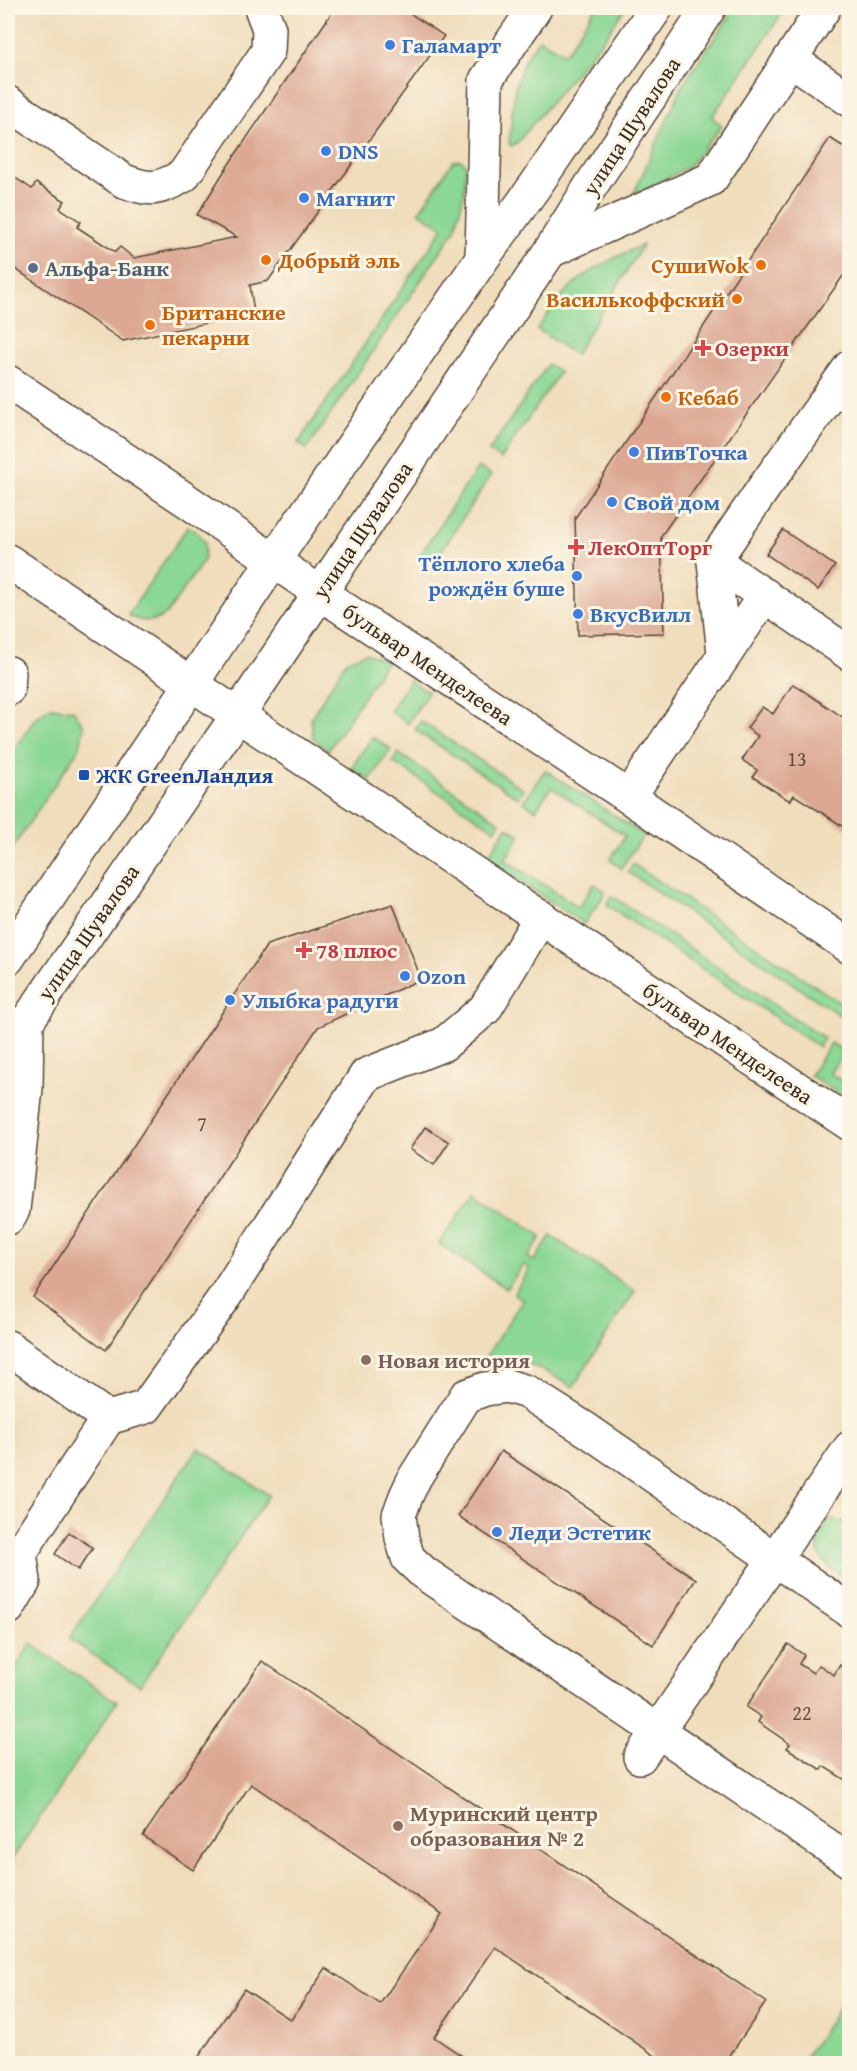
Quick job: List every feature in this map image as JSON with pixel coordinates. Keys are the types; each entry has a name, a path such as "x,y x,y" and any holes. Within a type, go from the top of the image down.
{"street":[{"path":"8,103 123,181 141,187 162,188 183,176 268,51 269,29 261,8"},
{"path":"482,258 486,80 535,8"},
{"name":"улица Шувалова","path":"8,958 274,560 656,8"},
{"name":"улица Шувалова","path":"8,1049 238,715 550,251 709,8"},
{"path":"550,251 711,179 825,8"},
{"path":"790,59 849,99"},
{"path":"724,653 714,561 849,367"},
{"name":"бульвар Менделеева","path":"8,382 320,593 629,797 849,947"},
{"name":"бульвар Менделеева","path":"8,561 327,777 541,917 849,1124"},
{"path":"714,561 849,654"},
{"path":"629,797 765,595"},
{"path":"8,1608 24,1581 20,1553 108,1418 146,1407 224,1298 366,1075 444,1044 485,1009 541,917"},
{"path":"8,1218 13,1210 26,1088 27,1020"},
{"path":"8,1347 108,1418"},
{"path":"849,1611 586,1430 527,1392 507,1386 485,1389 466,1396 415,1477 399,1515 408,1558 424,1573 648,1744 849,1861"},
{"path":"648,1744 849,1448"}],"green space":[{"path":"595,8 625,8 606,36 517,143 512,146 509,144 515,88 524,60 539,39 565,54"},
{"path":"735,8 786,8 712,117 722,126 688,167 643,191 635,191 682,86"},
{"path":"461,160 466,165 464,194 455,230 307,449 298,443 443,228 419,212 453,161"},
{"path":"643,245 575,355 537,329 562,295 574,283 602,265"},
{"path":"548,364 560,372 501,459 489,451"},
{"path":"478,467 491,475 433,564 420,555"},
{"path":"188,526 205,542 204,560 167,614 148,621 128,615"},
{"path":"365,653 387,661 328,751 313,738 311,718 346,661"},
{"path":"410,680 428,692 408,724 390,711"},
{"path":"51,707 73,710 84,726 80,747 8,855 8,759 35,718"},
{"path":"421,721 523,789 518,798 415,730"},
{"path":"372,737 391,749 370,780 351,768"},
{"path":"398,753 500,822 495,830 393,762"},
{"path":"545,770 644,835 621,868 610,860 625,836 551,787 536,810 523,802"},
{"path":"507,827 520,835 505,860 579,907 594,884 606,892 584,924 486,859"},
{"path":"633,864 845,1006 839,1015 628,872"},
{"path":"612,896 824,1038 819,1047 607,905"},
{"path":"831,1043 845,1052 830,1073 849,1086 849,1101 810,1075"},
{"path":"475,1191 541,1237 528,1257 534,1261 551,1236 635,1291 573,1387 548,1372 519,1363 479,1367 523,1300 514,1294 529,1269 523,1264 507,1289 439,1244"},
{"path":"198,1448 269,1495 140,1686 69,1639"},
{"path":"829,1519 839,1522 849,1520 849,1581 824,1562 820,1555 818,1540"},
{"path":"31,1644 117,1702 8,1865 8,1679"},
{"path":"845,1999 849,2001 849,2063 801,2063"}],"building":[{"path":"335,8 402,8 444,36 268,281 250,285 254,313 123,341 8,264 8,173 32,189 36,183 65,201 60,208 81,222 77,227 115,252 120,247 134,258 237,237 197,215"},
{"path":"830,138 850,151 850,266 661,536 664,633 578,635 575,518"},
{"path":"783,530 835,566 818,590 766,554"},
{"path":"793,684 850,722 850,739 842,750 850,755 850,831 794,795 790,801 753,777 757,770 742,760 758,736 747,728 762,707 773,714"},
{"path":"393,904 421,979 318,1027 106,1350 33,1297 267,945"},
{"path":"425,1127 449,1142 434,1165 410,1149"},
{"path":"501,1451 696,1579 653,1645 458,1516"},
{"path":"69,1532 93,1548 78,1570 55,1554"},
{"path":"788,1644 804,1655 799,1664 813,1673 819,1665 834,1675 840,1665 850,1672 850,1783 823,1766 821,1770 787,1748 790,1744 758,1722 761,1717 746,1707"},
{"path":"262,1661 766,2002 724,2064 648,2064 654,2055 495,1947 434,2037 474,2064 194,2064 244,1989 291,2020 326,1968 380,2004 442,1914 251,1784 193,1870 143,1836"}],"place":[{"name":"Галамарт","path":"390,45"},
{"name":"DNS","path":"326,151"},
{"name":"Магнит","path":"304,198"},
{"name":"Добрый эль","path":"266,260"},
{"name":"СушиWok","path":"761,265"},
{"name":"Альфа-Банк","path":"33,268"},
{"name":"Василькоффский","path":"737,299"},
{"name":"Британские пекарни","path":"150,325"},
{"name":"Озерки","path":"703,348"},
{"name":"Кебаб","path":"666,397"},
{"name":"ПивТочка","path":"634,452"},
{"name":"Свой дом","path":"612,502"},
{"name":"ЛекОптТорг","path":"576,547"},
{"name":"Тёплого хлеба рождён буше","path":"577,576"},
{"name":"ВкусВилл","path":"578,614"},
{"name":"ЖК GreenЛандия","path":"84,775"},
{"name":"78 плюс","path":"304,950"},
{"name":"Ozon","path":"405,976"},
{"name":"Улыбка радуги","path":"230,1000"},
{"name":"Новая история","path":"366,1360"},
{"name":"Леди Эстетик","path":"497,1532"},
{"name":"Муринский центр образования № 2","path":"398,1826"}]}
